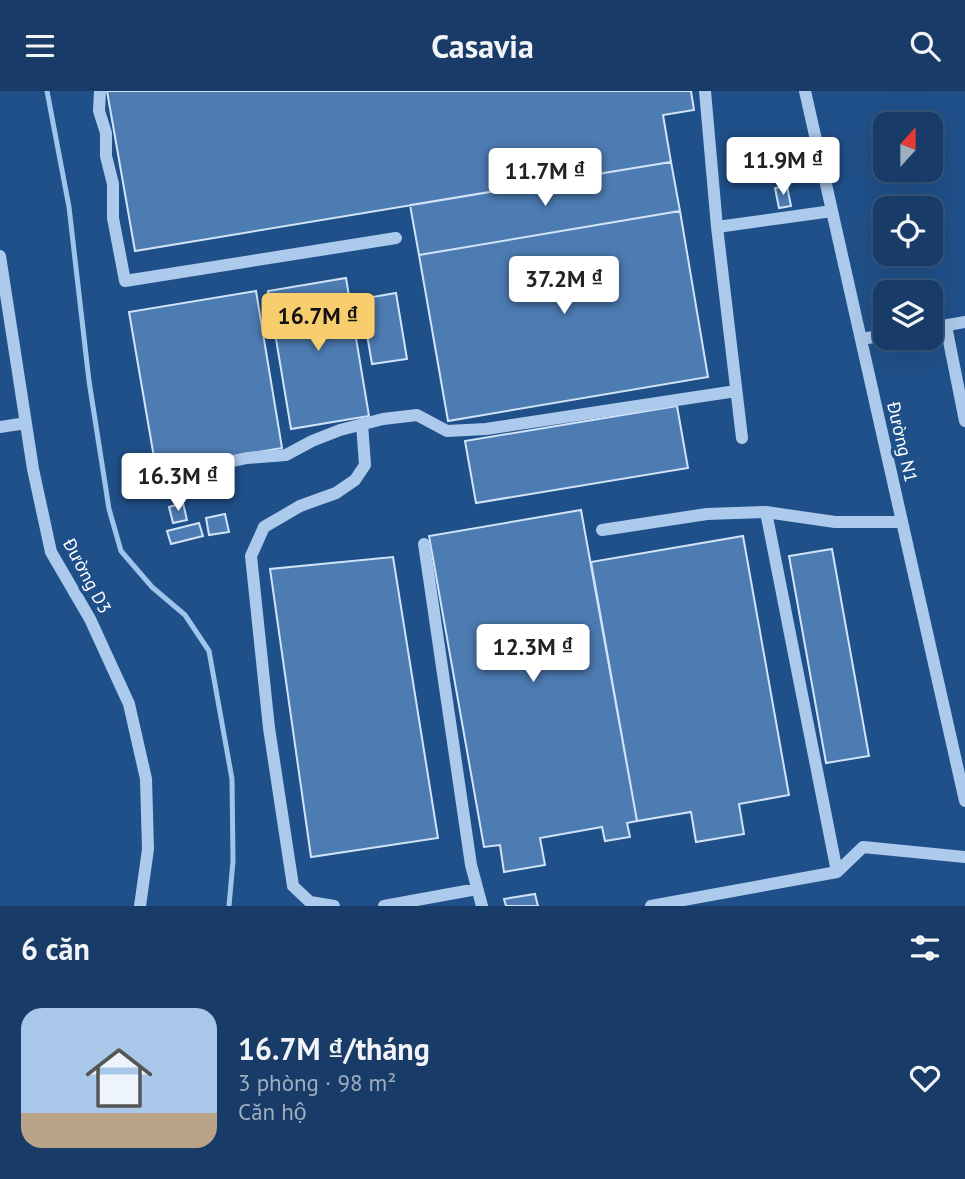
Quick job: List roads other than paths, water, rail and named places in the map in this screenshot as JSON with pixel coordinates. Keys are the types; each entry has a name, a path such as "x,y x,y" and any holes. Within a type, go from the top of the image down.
{"street":[{"path":"100,91 99,111 106,133 106,156 113,184 113,218 125,281 397,238"},
{"path":"705,91 741,438"},
{"name":"Đường N1","path":"805,91 902,521 961,761 965,801"},
{"path":"718,227 832,211"},
{"name":"Đường D3","path":"0,256 33,468 51,552 90,619 129,704 146,779 148,849 140,906"},
{"path":"943,326 965,322"},
{"path":"946,326 965,421"},
{"path":"861,339 873,337"},
{"path":"147,480 247,458 286,455 340,430 417,415 447,431 486,429 736,391"},
{"path":"0,427 26,423"},
{"path":"334,906 310,902 293,886 269,728 251,556 264,527 300,506 336,493 355,480 365,465 362,424"},
{"path":"766,512 837,872"},
{"path":"602,530 707,514 766,512 835,522 902,521"},
{"path":"424,544 469,851 482,906"},
{"path":"651,906 837,872 863,847 965,857"},
{"path":"384,906 477,889"}],"waterway":[{"path":"47,91 69,207 89,381 109,509 121,551 152,587 185,615 209,651 232,779 233,861 229,906"}]}
